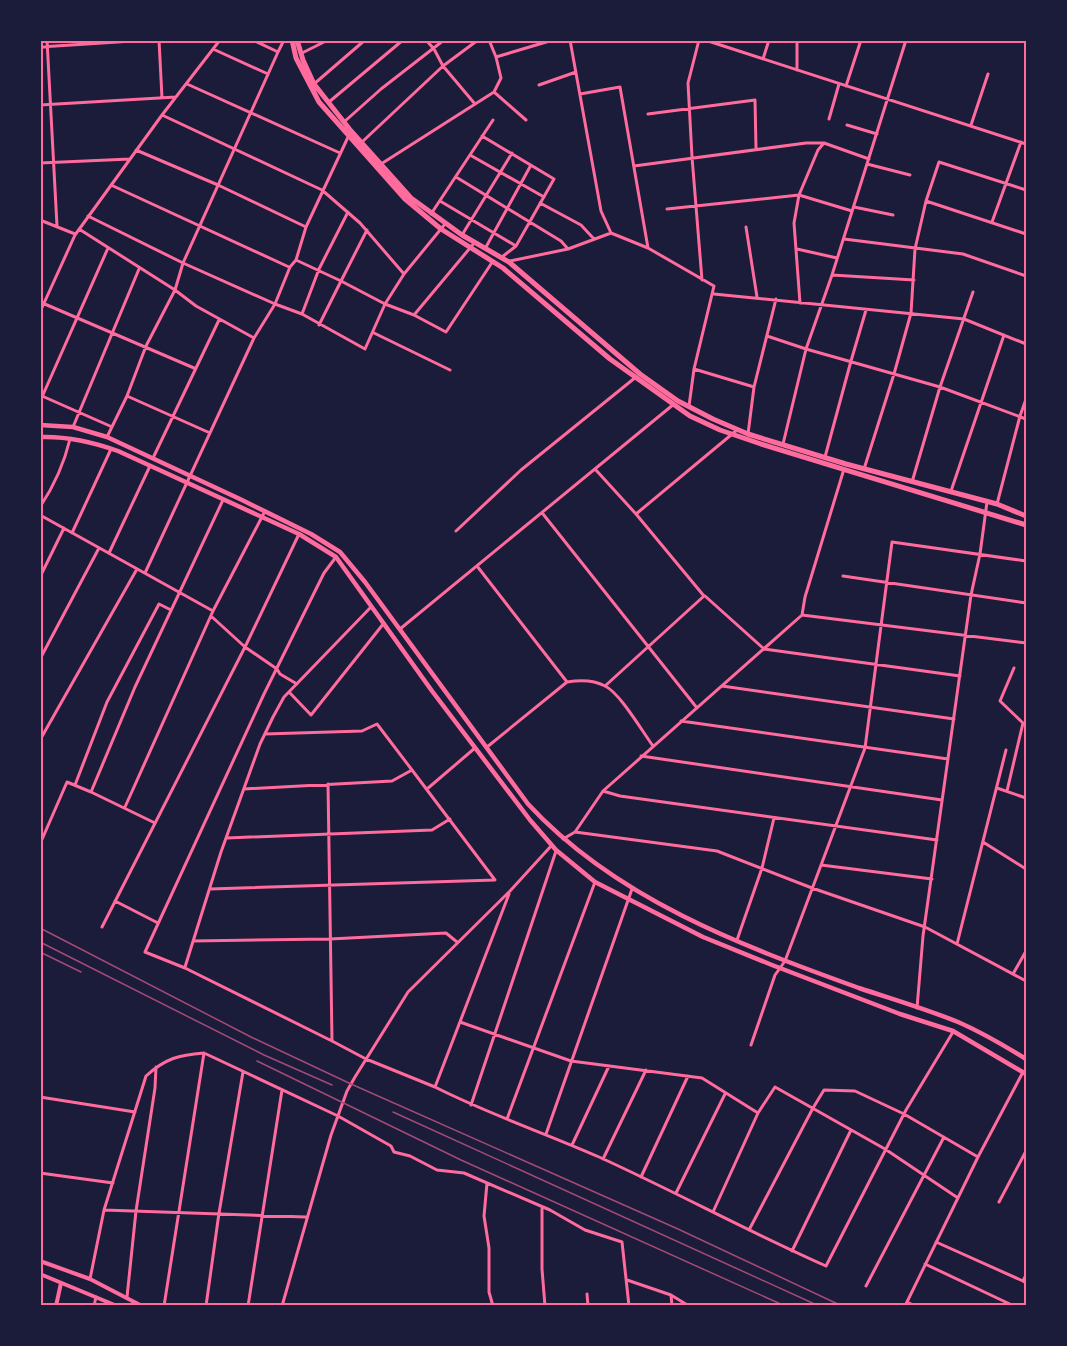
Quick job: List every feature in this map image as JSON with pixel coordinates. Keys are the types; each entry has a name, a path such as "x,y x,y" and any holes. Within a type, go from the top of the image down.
{"main road":[{"path":"292,40 296,58 319,102 350,134 405,199 441,229 493,262 528,288 610,359 676,403 690,416 732,435 845,467 1026,525"},
{"path":"297,40 300,54 314,84 344,122 350,134 411,198 445,224 509,262 638,376"},
{"path":"676,403 689,406 737,430 825,457 845,467 864,469 951,490 997,504 1026,516"},
{"path":"40,425 73,427 107,437 265,511 311,534 340,552 365,582 528,804 552,830 580,854 632,889 677,914 784,961 958,1022 1026,1059"},
{"path":"40,437 64,437 96,443 111,449 299,534 336,557 473,746 545,837 595,882 703,937 900,1014 953,1031 1025,1073"},
{"path":"473,746 479,736"},
{"path":"484,760 492,753"},
{"path":"545,837 552,830"},
{"path":"572,863 580,854"}],"street":[{"path":"47,40 57,226"},
{"path":"40,47 149,40"},
{"path":"159,40 162,98"},
{"path":"40,312 42,302 75,235 220,40"},
{"path":"253,40 278,52"},
{"path":"107,437 127,396 146,346 175,290 183,263 284,40"},
{"path":"300,54 328,40"},
{"path":"314,84 365,40"},
{"path":"329,102 403,40"},
{"path":"426,40 443,66 475,104"},
{"path":"344,122 381,89 444,40"},
{"path":"361,143 443,66 478,40"},
{"path":"381,164 494,92 501,78 489,40"},
{"path":"496,57 553,40"},
{"path":"570,40 602,211 611,233"},
{"path":"699,40 688,83 702,280"},
{"path":"705,40 1026,144"},
{"path":"729,47 731,40"},
{"path":"763,59 769,40"},
{"path":"797,40 797,70"},
{"path":"846,86 861,40"},
{"path":"783,444 806,349 832,275 906,40"},
{"path":"213,49 268,74"},
{"path":"539,85 576,72"},
{"path":"971,125 988,74"},
{"path":"187,84 340,153"},
{"path":"829,118 839,84"},
{"path":"580,94 620,87 648,248"},
{"path":"494,92 526,120"},
{"path":"40,105 176,97"},
{"path":"648,114 755,100 756,148"},
{"path":"162,115 322,190 367,230 404,274"},
{"path":"431,214 493,120"},
{"path":"847,125 877,134"},
{"path":"145,573 255,339 275,304 290,267 296,260 306,227 350,134"},
{"path":"296,260 319,269 385,304 414,315 446,332 493,262 516,246 554,179 482,136"},
{"path":"992,223 1021,142"},
{"path":"634,166 806,143 824,143 869,159"},
{"path":"800,303 794,223 799,195 818,150 824,143"},
{"path":"136,150 218,185 306,227"},
{"path":"462,235 512,153"},
{"path":"470,155 544,197"},
{"path":"40,163 130,159"},
{"path":"864,469 911,313 915,249 926,201 939,162 1026,190"},
{"path":"867,164 909,175"},
{"path":"486,247 531,165"},
{"path":"456,177 561,241 568,249"},
{"path":"111,184 290,267"},
{"path":"667,209 799,195 853,209 893,215"},
{"path":"440,201 516,246"},
{"path":"926,201 1026,234"},
{"path":"540,203 581,225 594,239"},
{"path":"302,314 319,269 348,212"},
{"path":"88,216 183,263 302,314 366,350 385,304 404,274 445,224"},
{"path":"40,220 75,235"},
{"path":"746,226 757,297"},
{"path":"79,229 219,320 255,339"},
{"path":"320,325 367,230"},
{"path":"509,262 568,249 611,233 648,248 714,286 714,294 694,369 689,406"},
{"path":"843,239 963,254 1026,276"},
{"path":"414,315 475,242"},
{"path":"108,248 41,396 111,426"},
{"path":"797,249 837,258"},
{"path":"73,427 139,269"},
{"path":"832,275 914,280"},
{"path":"912,482 940,387 973,292"},
{"path":"714,294 964,319 1026,344"},
{"path":"748,434 754,387 776,299"},
{"path":"42,302 194,368"},
{"path":"825,457 866,310"},
{"path":"153,458 194,368 219,320"},
{"path":"374,333 450,370"},
{"path":"951,490 1004,335"},
{"path":"767,336 940,387 1026,419"},
{"path":"694,369 754,387"},
{"path":"456,531 521,470 638,376"},
{"path":"127,396 210,434"},
{"path":"997,504 1026,399"},
{"path":"400,629 676,403"},
{"path":"636,514 737,430"},
{"path":"40,507 54,487 70,439"},
{"path":"72,533 111,449"},
{"path":"109,553 150,466"},
{"path":"563,838 575,832 603,791 802,615 805,597 845,467"},
{"path":"595,468 704,596 764,649 960,676"},
{"path":"91,792 135,687 223,500"},
{"path":"917,1008 925,927 965,635 987,502"},
{"path":"125,807 213,610 265,511"},
{"path":"543,514 697,708"},
{"path":"40,515 213,610"},
{"path":"40,577 64,528"},
{"path":"102,927 245,647 299,534"},
{"path":"751,1046 775,975 784,961 865,748 892,542 1026,561"},
{"path":"40,660 99,548"},
{"path":"336,557 324,573 264,694 145,952 185,968 366,1059 435,1087 471,1105 572,1145 826,1266 885,1149 953,1031"},
{"path":"477,566 567,682"},
{"path":"40,740 137,569"},
{"path":"843,576 1026,603"},
{"path":"605,686 704,596"},
{"path":"75,785 107,702 159,604 171,610"},
{"path":"185,968 226,838 273,717 289,692 372,606"},
{"path":"802,615 1026,643"},
{"path":"211,616 245,647 297,684"},
{"path":"289,692 311,715 384,624"},
{"path":"1007,791 1023,723 1000,701 1014,668"},
{"path":"487,747 567,682 582,680 605,686 616,696 652,746"},
{"path":"722,686 954,719"},
{"path":"681,721 948,759"},
{"path":"210,889 495,880 377,724 362,731 265,734"},
{"path":"427,789 473,746"},
{"path":"957,944 1006,750"},
{"path":"641,756 943,800"},
{"path":"244,789 392,781 412,770"},
{"path":"40,844 67,782 125,807 155,823"},
{"path":"328,784 332,1041"},
{"path":"996,788 1026,798"},
{"path":"603,791 620,796 937,840"},
{"path":"737,940 762,868 774,818"},
{"path":"226,838 432,830 450,819"},
{"path":"575,832 717,851 812,888 925,927 1026,981"},
{"path":"983,842 1026,869"},
{"path":"282,1305 338,1116 347,1091 366,1059 408,992 554,847"},
{"path":"471,1105 554,847"},
{"path":"821,865 932,879"},
{"path":"507,1119 595,882"},
{"path":"546,1134 632,889"},
{"path":"435,1087 510,891"},
{"path":"116,901 158,923"},
{"path":"193,940 330,939 446,933 457,942"},
{"path":"1013,974 1026,951"},
{"path":"460,1022 572,1061 702,1078 758,1113"},
{"path":"164,1305 204,1053"},
{"path":"90,1279 104,1210 146,1076 156,1067 181,1055 204,1053 338,1116 391,1146 394,1152 410,1156 438,1170 464,1173 543,1208 585,1230 622,1242 629,1305"},
{"path":"572,1145 609,1066"},
{"path":"127,1297 136,1211 155,1088 156,1067"},
{"path":"603,1159 646,1071"},
{"path":"206,1305 243,1072"},
{"path":"915,1305 906,1304 978,1157 1025,1073"},
{"path":"641,1177 688,1076"},
{"path":"713,1212 758,1113 775,1087 885,1149 958,1198"},
{"path":"248,1305 282,1090"},
{"path":"749,1230 824,1090 855,1091 904,1114 978,1157"},
{"path":"676,1194 725,1094"},
{"path":"40,1097 135,1112"},
{"path":"792,1251 851,1130"},
{"path":"866,1286 944,1137"},
{"path":"999,1202 1026,1151"},
{"path":"40,1173 113,1183"},
{"path":"487,1183 484,1216 489,1248 489,1292 493,1305"},
{"path":"543,1208 544,1305"},
{"path":"104,1210 307,1217"},
{"path":"936,1242 1025,1282 1026,1275"},
{"path":"40,1261 90,1279 142,1305"},
{"path":"925,1264 1014,1305"},
{"path":"40,1274 117,1305"},
{"path":"627,1280 671,1295 689,1305"},
{"path":"56,1305 61,1282"},
{"path":"587,1294 588,1305"},
{"path":"671,1295 672,1305"},
{"path":"94,1305 96,1297"}],"railway":[{"path":"40,928 251,1037 351,1084 678,1229 842,1306"},
{"path":"40,942 264,1055 332,1085"},
{"path":"40,952 81,972"},
{"path":"257,1061 461,1160 785,1306"},
{"path":"393,1112 819,1306"}]}
